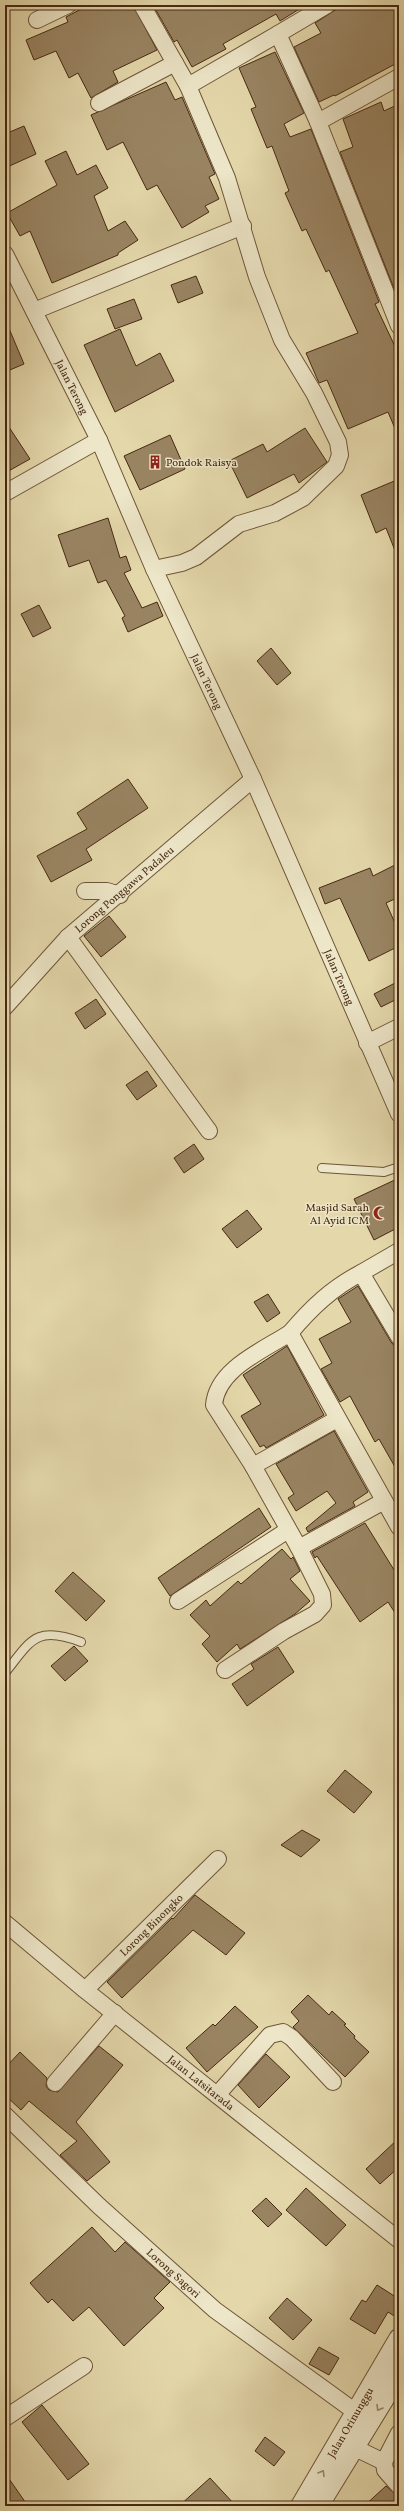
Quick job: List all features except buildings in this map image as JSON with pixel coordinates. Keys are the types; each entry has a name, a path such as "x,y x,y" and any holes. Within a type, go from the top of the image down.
{"street":[{"path":"37,20 68,5"},
{"path":"142,5 188,86 227,178 257,277 282,340 318,400 338,442 340,455 336,466 302,498 275,513 239,524 196,557 182,563 154,569"},
{"path":"188,86 327,5"},
{"path":"278,34 318,122 399,326"},
{"path":"99,103 175,63"},
{"path":"318,122 399,77"},
{"path":"34,311 242,226"},
{"name":"Jalan Terong","path":"5,254 99,440 154,569 252,779 399,1114"},
{"path":"5,493 99,440"},
{"name":"Lorong Ponggawa Padaleu","path":"5,1007 68,937 120,895 252,779"},
{"path":"85,890 107,891 120,895"},
{"path":"68,937 209,1131"},
{"path":"368,1043 399,1027"},
{"path":"225,1670 284,1631 315,1614 323,1605 322,1594 299,1548 253,1466 220,1418 214,1405 215,1394 231,1372 290,1333 323,1297 342,1283 399,1251"},
{"path":"361,1273 399,1337"},
{"path":"290,1333 399,1527"},
{"path":"253,1466 337,1419"},
{"path":"299,1548 384,1501"},
{"path":"178,1601 288,1530"},
{"name":"Lorong Binongko","path":"85,1990 218,1859"},
{"name":"Jalan Latsitarada","path":"5,1923 85,1990 399,2240"},
{"path":"55,2083 115,2013"},
{"path":"217,2095 270,2035 283,2032 292,2038 333,2082"},
{"name":"Lorong Sagori","path":"5,2116 99,2206 215,2310 357,2413"},
{"name":"Jalan Orinunggu","path":"318,2506 348,2444 357,2413 399,2339"},
{"path":"5,2418 84,2366"},
{"name":"Jalan Orinunggu","path":"301,2506 399,2374"},
{"path":"399,2433 384,2462 385,2470 399,2486"},
{"path":"348,2444 384,2462"}],"lane":[{"path":"322,1168 384,1172 399,1167"},
{"path":"5,1673 27,1645 40,1635 62,1635 81,1642"}],"place":[{"name":"Pondok Raisya","path":"155,462"},
{"name":"Masjid Sarah Al Ayid ICM","path":"380,1213"}]}
